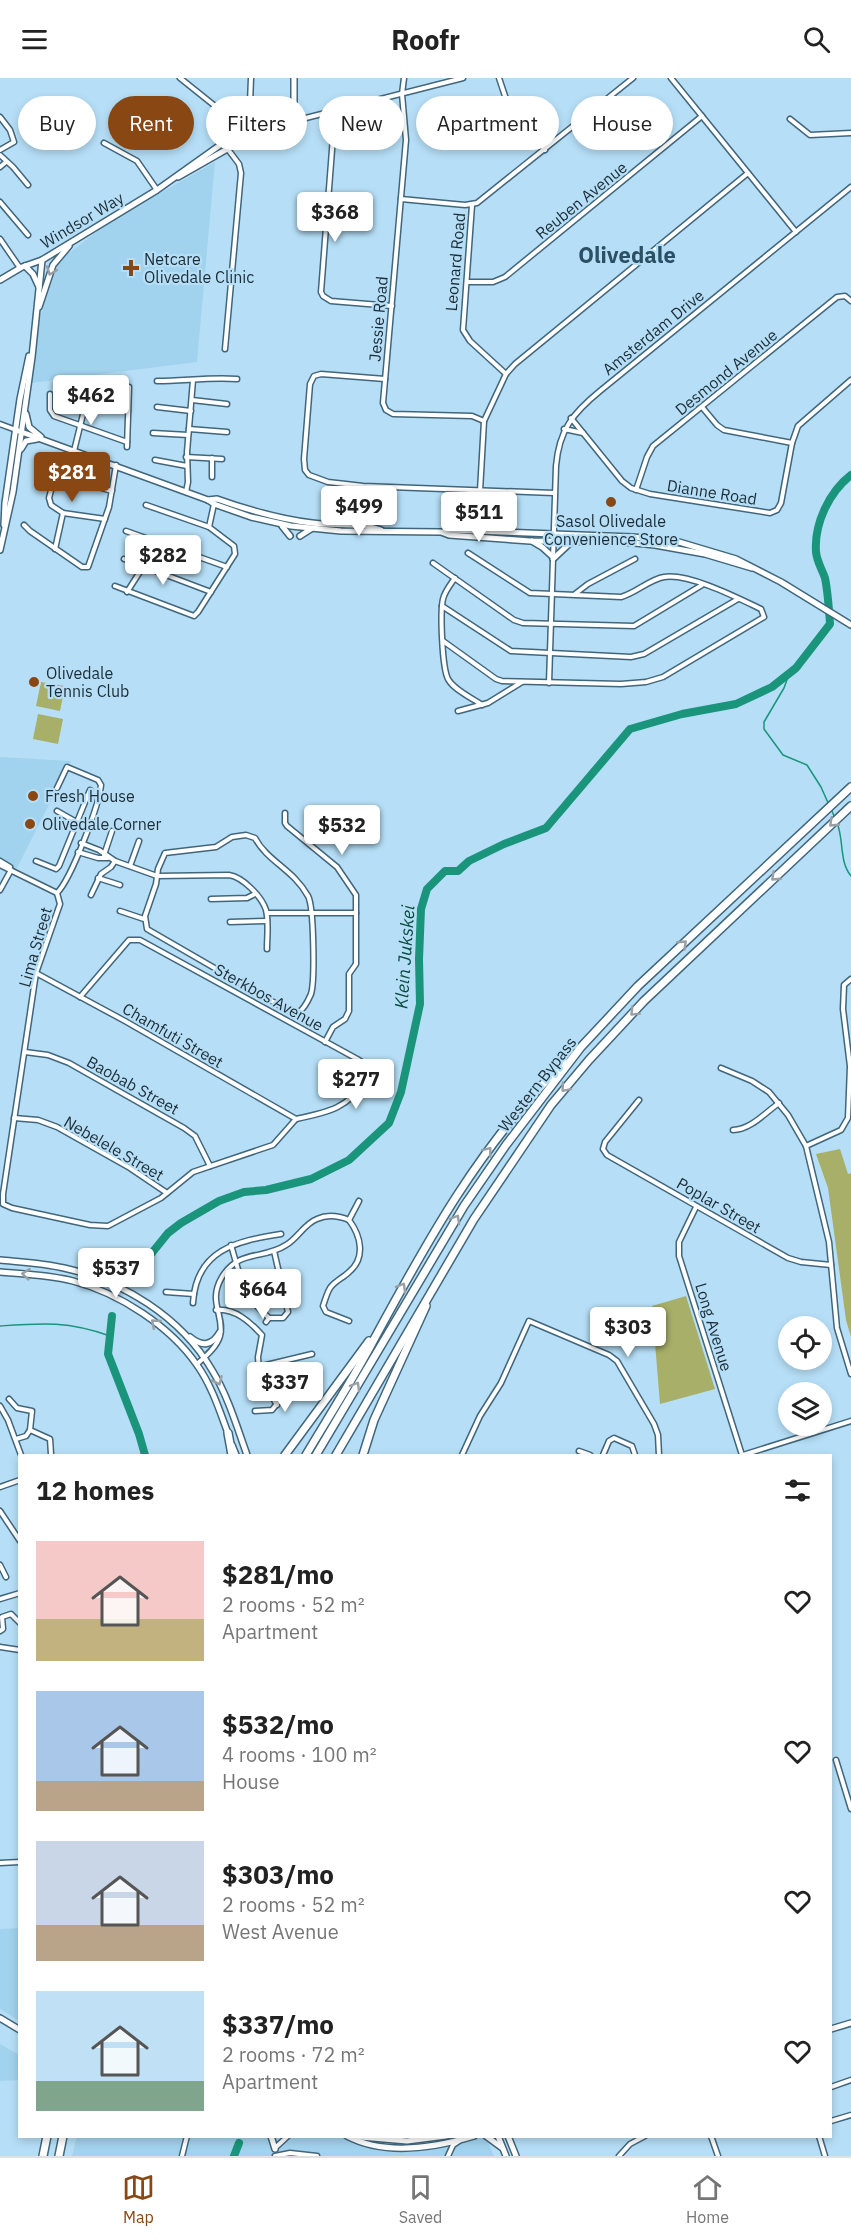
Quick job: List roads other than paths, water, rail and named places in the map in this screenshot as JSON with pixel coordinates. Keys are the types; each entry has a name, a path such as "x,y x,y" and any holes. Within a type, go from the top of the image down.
{"highway":[{"name":"Western Bypass","path":"317,1454 464,1206 506,1145 581,1047 645,979 851,787"},
{"name":"Western Bypass","path":"337,1454 474,1219 536,1127 589,1060 670,976 850,807"},
{"path":"307,1454 372,1344 382,1322 422,1253 481,1161 547,1080 581,1047"},
{"path":"363,1454 374,1420 436,1282"},
{"path":"286,1454 382,1322"},
{"path":"228,1433 234,1454"},
{"path":"43,2156 47,2138"},
{"path":"59,2156 63,2138"}],"street":[{"path":"180,78 220,110 230,115 250,103 251,78"},
{"path":"294,78 294,96"},
{"name":"Jessie Road","path":"405,78 402,94 406,140 383,403 390,413 472,416 484,421"},
{"path":"394,96 463,78"},
{"path":"499,78 505,96"},
{"path":"559,139 633,78"},
{"path":"671,78 796,232"},
{"name":"Reuben Avenue","path":"467,282 494,282 505,277 702,116"},
{"path":"0,117 10,130 14,142 0,150"},
{"path":"790,118 810,135 851,133"},
{"path":"104,143 137,161 157,190"},
{"name":"Windsor Way","path":"0,280 22,267 42,260 175,178 193,170 220,150"},
{"path":"225,349 241,173 239,164 228,150"},
{"path":"333,150 321,292 331,301 392,306"},
{"path":"401,200 472,205 483,200 545,150"},
{"path":"0,155 28,185"},
{"path":"0,167 6,162"},
{"path":"480,491 484,421 506,374 533,348 748,174"},
{"name":"Amsterdam Drive","path":"549,683 554,493 557,455 564,429 571,418 600,391 851,187"},
{"path":"0,202 28,235"},
{"name":"Leonard Road","path":"472,205 463,330 470,340 506,374"},
{"path":"0,239 22,267 33,274 39,289"},
{"path":"37,310 43,299 53,265 76,239"},
{"path":"5,530 5,503 26,400 42,260"},
{"name":"Desmond Avenue","path":"636,490 647,456 653,446 837,297 845,296 851,301"},
{"path":"0,550 12,502 18,458 21,390 31,350"},
{"path":"385,379 321,374 314,376 310,384 304,459 305,470 309,475 328,482 363,486 554,493"},
{"path":"157,381 194,380 209,377 237,379"},
{"path":"186,493 188,482 186,456 194,380"},
{"name":"Dianne Road","path":"571,418 625,484 636,490 645,494 762,513 774,512 781,503 792,443 800,423 851,380"},
{"path":"50,394 52,415 127,445 129,387"},
{"path":"26,400 29,427 48,442"},
{"path":"74,451 81,426 83,406 90,400 128,411"},
{"path":"192,400 227,404"},
{"path":"157,407 191,411"},
{"path":"702,407 724,430 792,443"},
{"path":"0,424 116,465 214,504 281,525 372,532 381,530 441,532 531,541 624,542 705,554 752,568"},
{"path":"189,429 227,432"},
{"path":"564,429 583,433"},
{"path":"153,433 188,435"},
{"path":"18,458 24,442 38,438"},
{"path":"186,456 222,459"},
{"path":"212,459 212,477"},
{"path":"155,460 187,466"},
{"path":"38,464 56,475 112,491"},
{"path":"24,525 55,549 86,568 105,519 116,465"},
{"path":"56,475 49,502 54,508 63,513 105,519"},
{"path":"208,500 217,500 280,518 328,525 372,526 381,530"},
{"path":"209,527 214,504"},
{"path":"115,586 194,616 235,554 236,548 209,527 146,505"},
{"path":"55,549 63,513"},
{"path":"281,525 290,536"},
{"path":"300,536 312,529"},
{"path":"441,532 449,530 653,538 722,553 808,598 851,625"},
{"path":"126,531 227,567"},
{"path":"137,564 152,541"},
{"path":"531,541 543,547 553,559 572,542"},
{"path":"442,641 496,679 549,683 621,684 646,682 663,676 764,617 761,609 703,584 664,577 634,593 621,597 525,591 468,553"},
{"path":"124,559 211,592"},
{"path":"574,595 597,579 635,559"},
{"path":"433,563 519,622 634,626 703,584"},
{"path":"127,592 143,567"},
{"path":"455,578 446,591 442,606 442,641 446,673 450,682 482,705"},
{"path":"442,606 507,650 638,656 670,640 738,598"},
{"path":"458,711 494,701 523,681"},
{"name":"Lima Street","path":"57,788 67,767 100,783 101,789 65,884 57,893 60,904 36,974 2,1202 7,1207 103,1226 117,1222 167,1193"},
{"path":"36,861 51,867 59,866 90,789"},
{"path":"57,812 87,828"},
{"path":"285,813 287,826 337,867 356,895 356,964 349,974 349,1011 345,1019 333,1028 325,1042"},
{"path":"103,856 112,831"},
{"path":"232,837 255,838 263,850 295,876 309,897 312,913 312,987 304,1008 295,1014 147,929 144,919 157,876 166,852 187,852 216,847 232,837"},
{"path":"130,866 139,842"},
{"path":"81,843 103,856"},
{"path":"78,852 103,856 157,876 234,876 244,881 267,913 267,949"},
{"path":"91,895 98,878 115,861"},
{"path":"0,863 57,893"},
{"path":"0,890 13,870"},
{"path":"98,878 120,885"},
{"path":"211,899 247,898 255,894"},
{"path":"120,911 144,919"},
{"path":"267,913 356,913"},
{"path":"230,922 267,921"},
{"name":"Sterkbos Avenue","path":"80,997 129,940 134,938 151,945 366,1065 369,1076 347,1103 296,1119"},
{"name":"Chamfuti Street","path":"36,974 296,1119"},
{"path":"806,1146 841,1130 848,1118 850,1058 843,1002 844,985 851,979"},
{"name":"Baobab Street","path":"25,1052 48,1055 69,1063 184,1128 195,1136 210,1166"},
{"path":"721,1068 759,1085 779,1103 794,1123 806,1146 828,1235 837,1328 851,1374"},
{"name":"Poplar Street","path":"639,1100 604,1142 603,1149 607,1155 788,1258 801,1262 831,1265"},
{"path":"733,1130 747,1126 779,1103"},
{"name":"Nebelele Street","path":"14,1118 38,1120 57,1127 130,1168 167,1193"},
{"path":"167,1193 193,1172 273,1145 296,1119"},
{"path":"349,1220 359,1201"},
{"name":"Long Avenue","path":"696,1207 679,1242 679,1256 742,1454"},
{"path":"197,1364 215,1345 220,1332 216,1310 216,1291 219,1283 236,1262 250,1256 274,1251 289,1244 316,1219 332,1216 349,1220"},
{"path":"349,1220 359,1240 361,1250 359,1261 356,1267 331,1288 323,1306 326,1312 349,1321"},
{"path":"193,1303 200,1271 208,1262 231,1245 241,1241 281,1233"},
{"path":"231,1245 245,1294 267,1320 283,1318 288,1312 274,1251"},
{"path":"0,1260 62,1267 109,1282 158,1310 204,1357 229,1405 248,1454"},
{"path":"0,1272 72,1281 120,1299 151,1318 197,1364 221,1412 228,1433"},
{"path":"166,1292 194,1294"},
{"path":"216,1310 227,1310 241,1316 262,1335 255,1379 263,1382"},
{"path":"462,1454 480,1416 501,1383 529,1321 609,1355 617,1361 654,1424 658,1435 659,1454"},
{"path":"181,1332 204,1344 212,1343 220,1332"},
{"path":"258,1369 312,1354"},
{"path":"258,1369 267,1374 267,1379 263,1382"},
{"path":"255,1411 272,1410 295,1381"},
{"path":"263,1382 277,1405"},
{"path":"9,1399 17,1408 33,1411 30,1430 26,1436 16,1439"},
{"path":"0,1406 21,1454"},
{"path":"745,1454 851,1420"},
{"path":"30,1430 50,1439 51,1454"},
{"path":"603,1454 610,1439 614,1438 632,1446 635,1454"},
{"path":"579,1451 587,1454"},
{"path":"0,1487 18,1483"},
{"path":"0,1511 18,1538"},
{"path":"0,1565 6,1577"},
{"path":"0,1599 18,1594"},
{"path":"0,1631 3,1629 3,1617 11,1614 18,1621"},
{"path":"0,1647 18,1650"},
{"path":"836,1760 851,1809"},
{"path":"0,1863 18,1862"},
{"path":"0,2018 18,2029"},
{"path":"832,2029 851,2023"},
{"path":"832,2087 851,2080"},
{"path":"832,2121 851,2115"},
{"path":"182,2156 186,2138"},
{"path":"272,2138 275,2156 290,2153 316,2156"},
{"path":"275,2149 286,2138"},
{"path":"349,2138 358,2144 394,2151 423,2150 467,2138"},
{"path":"370,2138 407,2141 430,2138"},
{"path":"489,2138 503,2148"},
{"path":"499,2138 506,2156"},
{"path":"509,2138 516,2156"},
{"path":"512,2145 514,2138"},
{"path":"619,2156 626,2147 642,2138"},
{"path":"712,2138 718,2156"},
{"path":"820,2138 825,2156"},
{"path":"448,2156 453,2145 463,2139"}],"waterway":[{"name":"Klein Jukskei","path":"130,1280 168,1233 181,1223 219,1201 244,1192 266,1190 311,1179 349,1160 389,1123 401,1092 420,1004 421,909 427,889 445,871 458,871 469,861 504,844 546,828 630,729 682,714 736,704 772,687 796,668 830,624 828,595 825,578 818,562 816,541 824,509 836,490 851,475"},
{"path":"789,674 784,688 764,722 764,729 783,755 807,765 829,805"},
{"path":"831,809 835,818"},
{"path":"837,823 843,857 851,876"},
{"name":"Klein Jukskei","path":"112,1316 108,1354 145,1454"},
{"path":"0,1326 68,1325 110,1336"},
{"name":"Klein Jukskei","path":"234,2156 239,2143"}],"place":[{"name":"Netcare Olivedale Clinic","path":"131,268"},
{"name":"Sasol Olivedale Convenience Store","path":"611,502"},
{"name":"Olivedale Tennis Club","path":"34,682"},
{"name":"Fresh House","path":"33,796"},
{"name":"Olivedale Corner","path":"30,824"}],"district":[{"name":"Olivedale","path":"627,255"}]}
